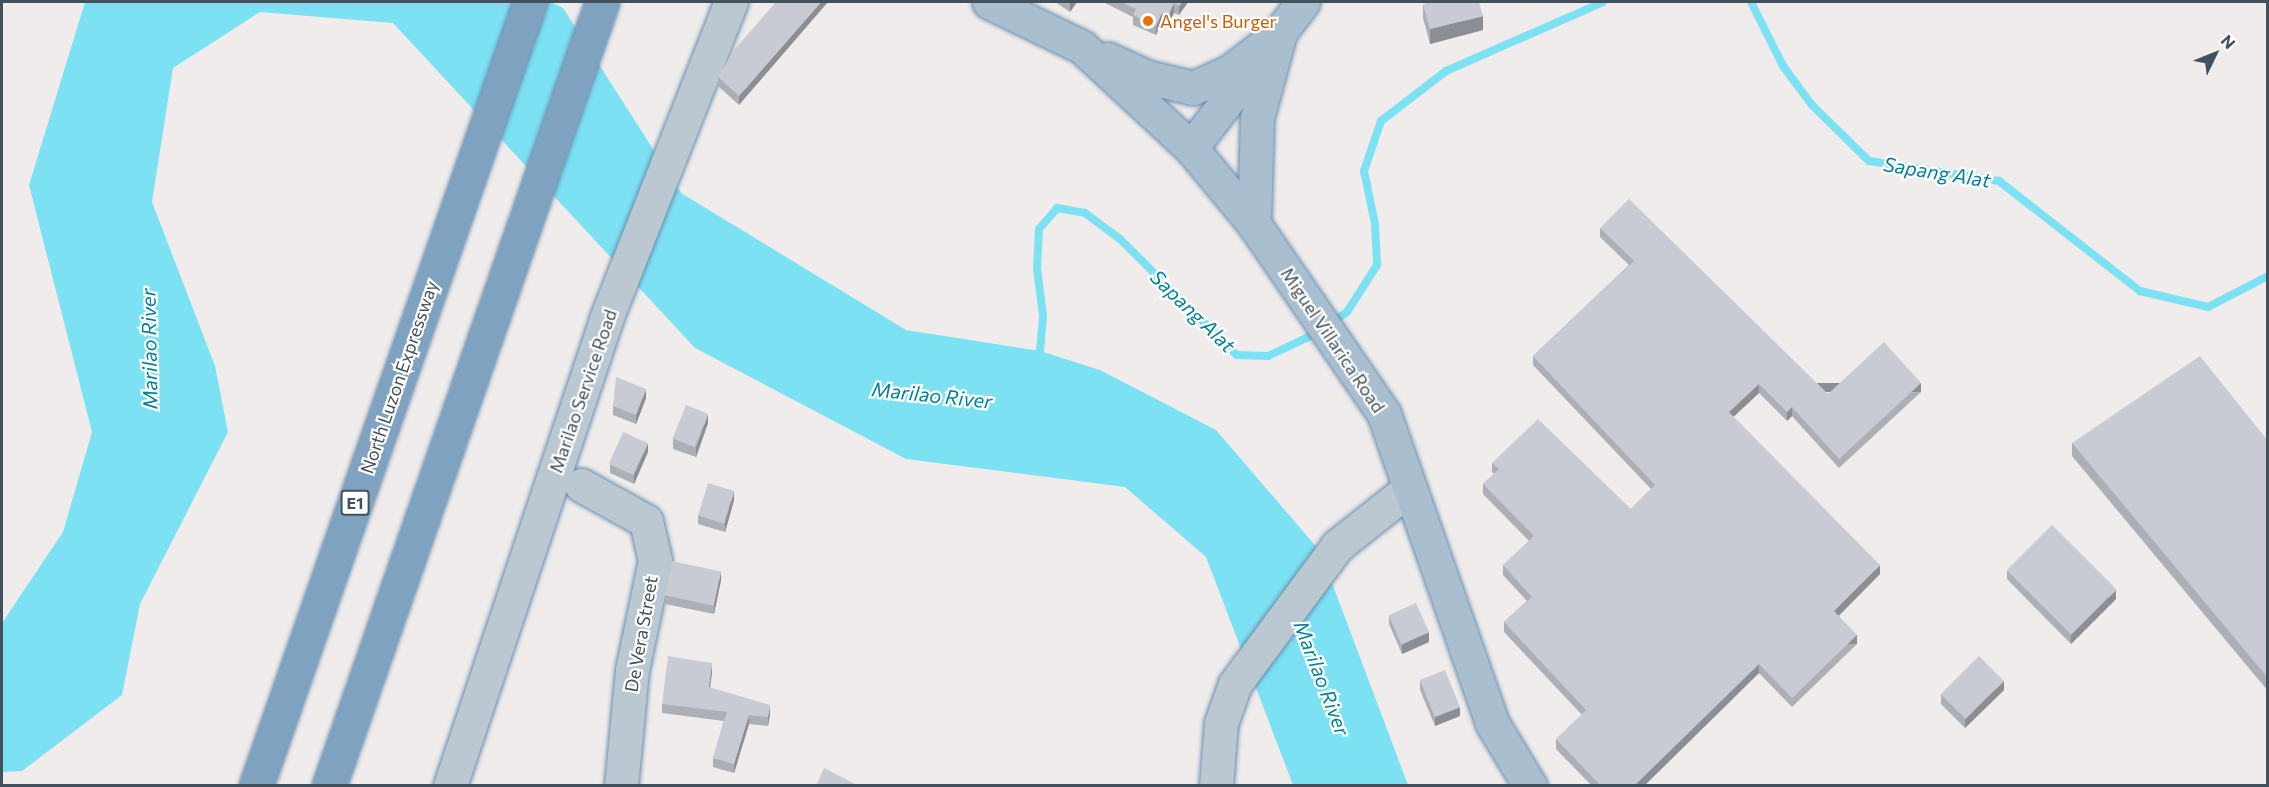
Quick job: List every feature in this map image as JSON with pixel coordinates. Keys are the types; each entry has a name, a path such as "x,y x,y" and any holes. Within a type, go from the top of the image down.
{"highway":[{"name":"North Luzon Expressway","path":"256,786 530,2"},
{"path":"329,786 602,2"}],"main road":[{"name":"Miguel Villarica Road","path":"989,2 1082,47 1191,148 1254,224 1384,414 1492,723 1530,786"},
{"path":"1082,47 1147,77 1193,88 1229,72 1293,11"},
{"path":"1191,148 1293,11"},
{"path":"1254,224 1257,118 1293,11"}],"street":[{"name":"Marilao Service Road","path":"450,786 606,319 692,108 731,2"},
{"name":"De Vera Street","path":"581,485 646,521 655,560 632,670 621,786"},
{"path":"1216,786 1221,723 1235,684 1337,546 1410,488"}],"water":[{"name":"Marilao River","path":"85,2 551,2 563,8 681,193 906,330 1040,351 1100,370 1216,430 1320,551 1408,785 1293,785 1206,557 1125,487 906,459 695,348 393,23 260,12 173,68 152,202 215,366 228,432 140,604 122,695 22,771 2,772 2,623 63,532 92,432 29,185"}],"building":[{"path":"776,2 821,2 739,96 718,77 734,50"},
{"path":"1121,2 1182,2 1179,6 1174,3 1168,16 1162,13 1156,26 1133,15 1136,9"},
{"path":"1479,2 1483,16 1430,29 1423,4"},
{"path":"1629,199 1828,394 1884,342 1921,383 1839,459 1792,407 1787,412 1759,384 1729,412 1880,565 1834,611 1857,635 1792,698 1759,664 1634,786 1601,786 1556,739 1586,710 1504,622 1532,597 1503,565 1534,536 1483,484 1499,469 1492,463 1538,419 1631,509 1655,485 1533,356 1634,261 1600,228"},
{"path":"2200,356 2268,441 2268,678 2072,443"},
{"path":"616,377 646,389 636,415 613,406"},
{"path":"686,405 708,414 695,447 673,438"},
{"path":"623,432 648,443 633,475 609,464"},
{"path":"708,483 734,491 724,523 698,516"},
{"path":"2052,525 2116,589 2071,635 2007,570"},
{"path":"672,561 721,571 714,606 665,595"},
{"path":"1416,603 1429,632 1402,644 1389,615"},
{"path":"668,656 712,663 709,687 770,705 768,717 749,715 734,764 713,758 727,712 662,704"},
{"path":"1979,656 2004,681 1966,719 1941,694"},
{"path":"1445,670 1460,707 1435,717 1420,680"},
{"path":"824,768 859,786 816,786"}],"waterway":[{"name":"Sapang Alat","path":"1329,325 1347,312 1377,265 1375,224 1364,171 1381,121 1446,71 1603,2"},
{"name":"Sapang Alat","path":"1751,2 1783,66 1812,105 1869,161 1999,181 2140,291 2208,307 2268,276"},
{"name":"Sapang Alat","path":"1035,360 1040,351 1043,316 1037,268 1039,229 1057,208 1085,213 1120,239 1237,355 1268,356 1319,332"}],"place":[{"name":"Angel's Burger","path":"1148,21"}]}
